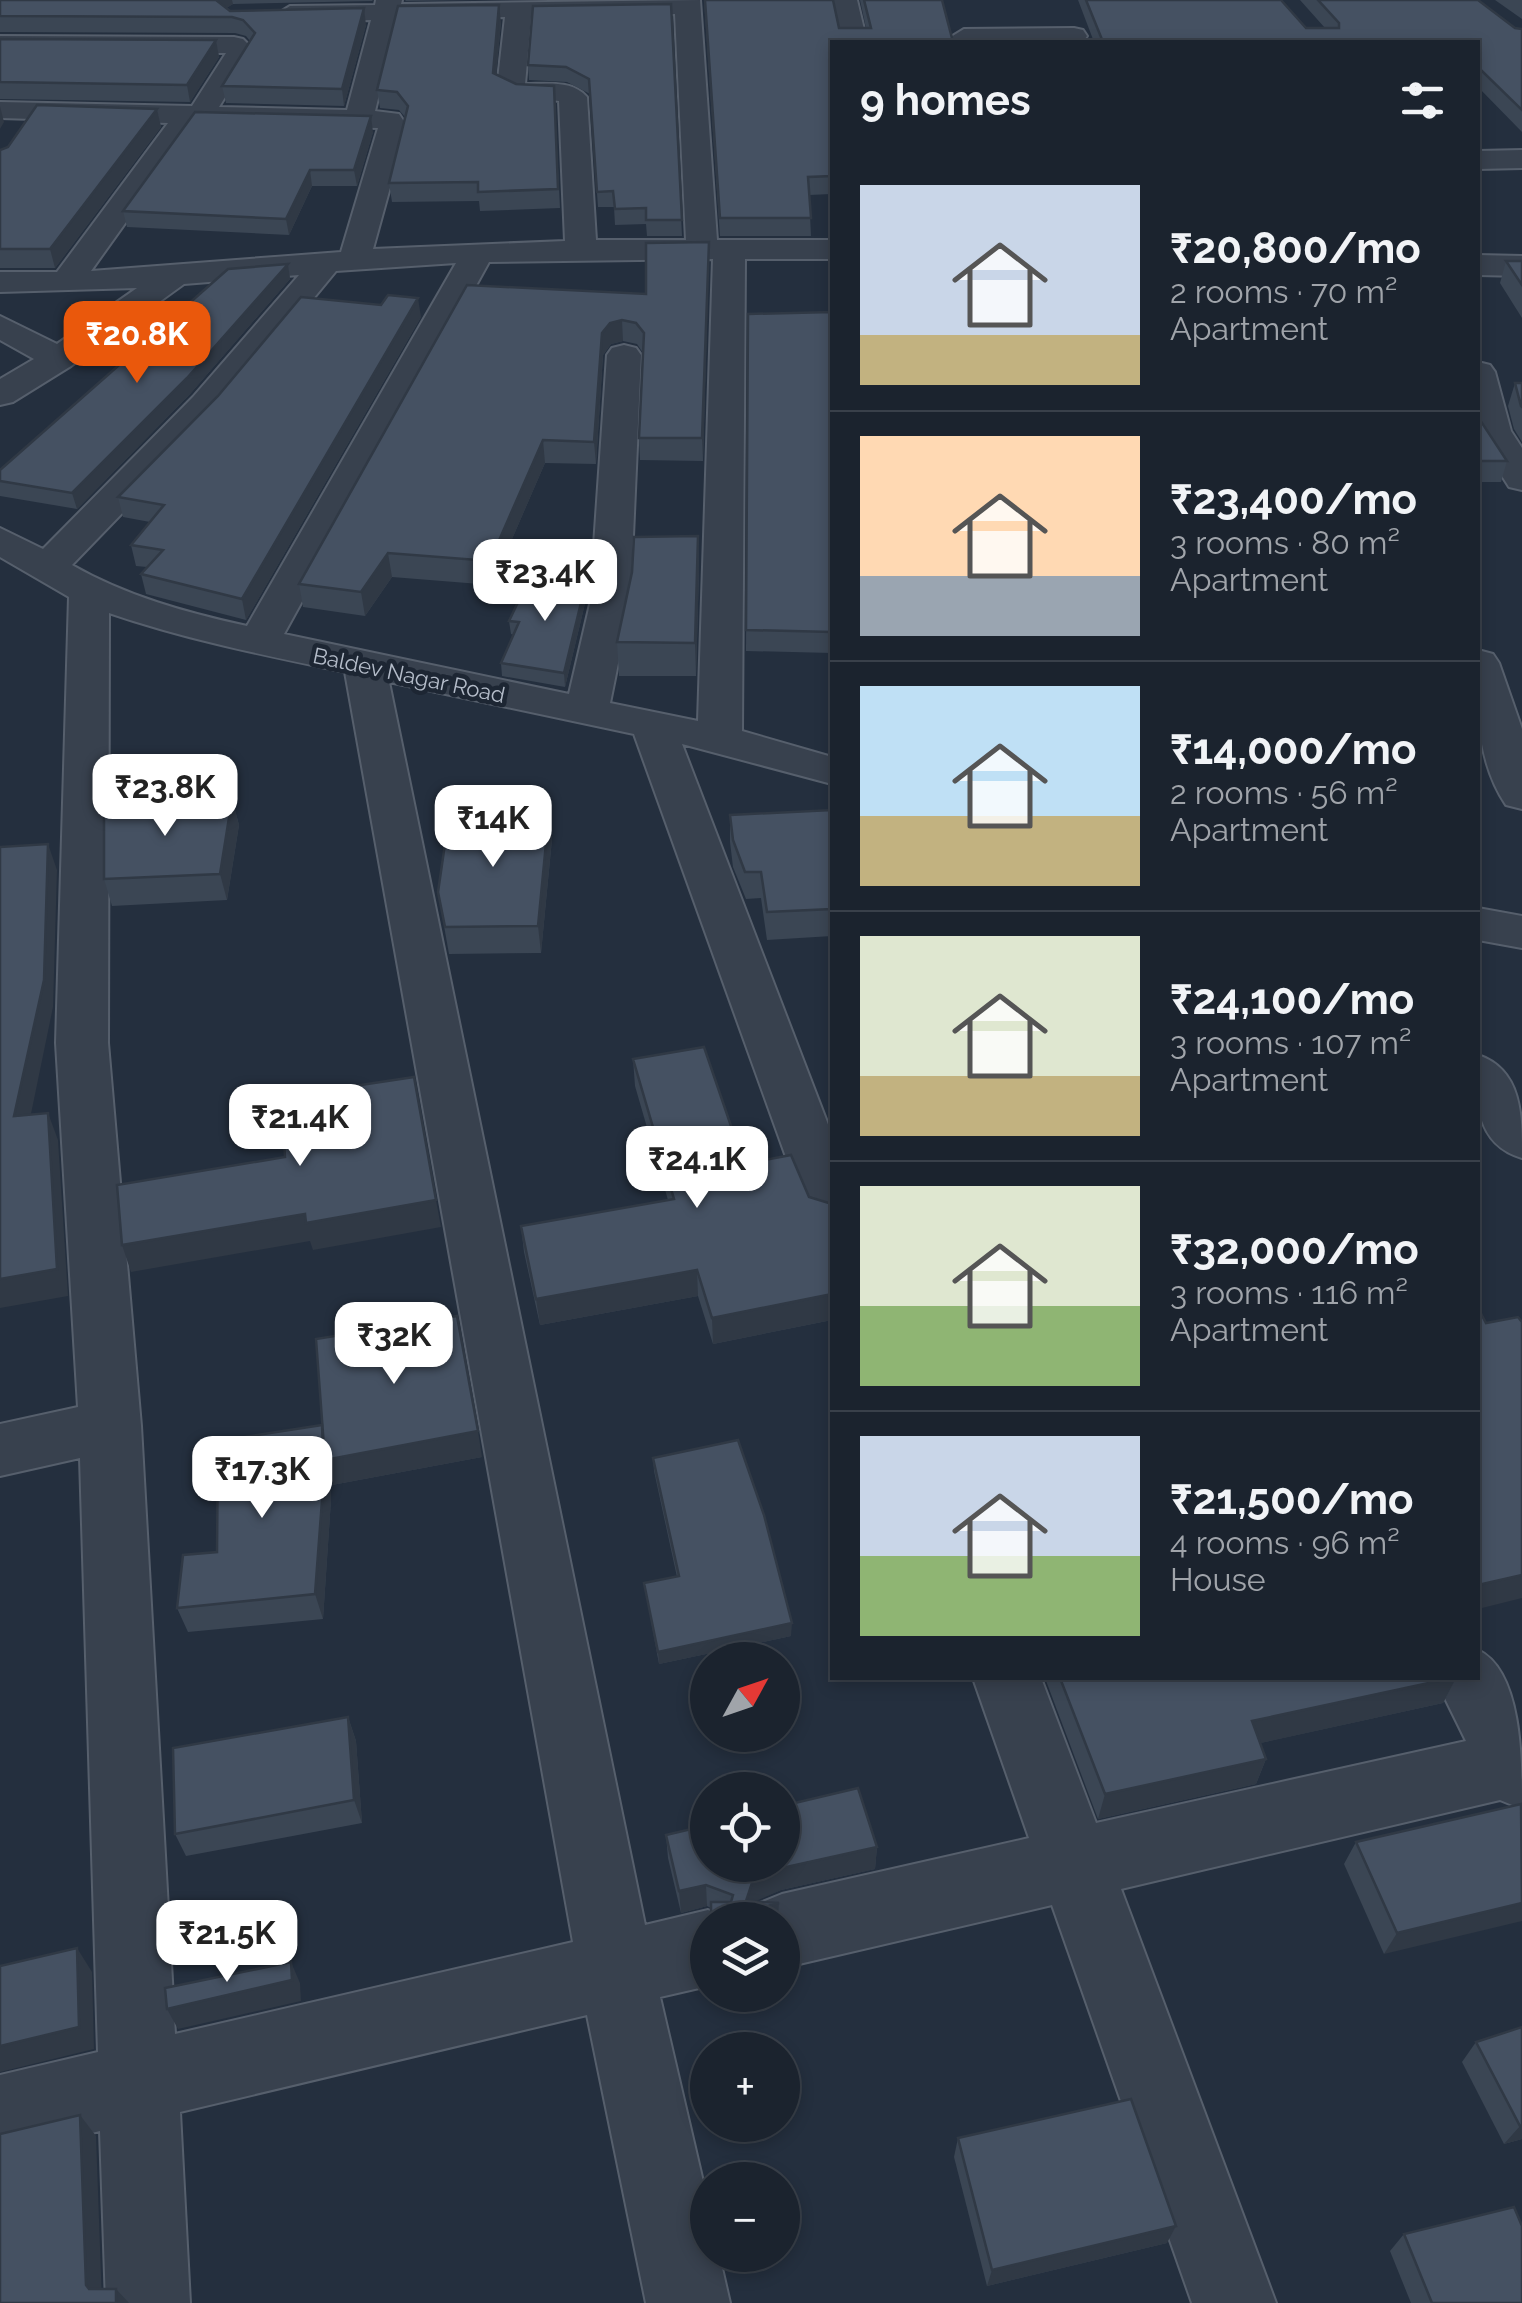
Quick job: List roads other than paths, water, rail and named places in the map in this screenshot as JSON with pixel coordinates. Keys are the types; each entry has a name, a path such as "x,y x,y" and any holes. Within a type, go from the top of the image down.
{"street":[{"path":"844,0 854,40"},
{"path":"272,15 314,7 687,3 716,250 720,739"},
{"path":"519,4 511,88 519,92 562,91 572,97 581,251"},
{"path":"359,118 387,6"},
{"path":"304,44 314,7"},
{"path":"165,44 178,15"},
{"path":"964,37 1073,32"},
{"path":"0,44 228,44 241,50 195,114 136,181 66,282"},
{"path":"0,110 359,118 389,120 393,126 340,262 206,405 68,580 82,1043 110,1426 148,2303"},
{"path":"10,142 30,111"},
{"path":"1480,160 1522,159"},
{"path":"0,282 173,277 476,255 830,250"},
{"path":"258,644 476,255"},
{"path":"1480,265 1522,266"},
{"path":"0,394 59,359 173,277"},
{"path":"0,326 59,359"},
{"path":"586,713 610,604 624,354"},
{"path":"1480,388 1485,428 1522,478"},
{"name":"Baldev Nagar Road","path":"0,540 68,580 187,626 720,739 830,770"},
{"path":"365,666 616,1970 688,2303"},
{"path":"1480,669 1522,795"},
{"path":"653,725 830,1202"},
{"path":"1480,924 1522,932"},
{"path":"1480,1077 1522,1138"},
{"path":"0,1450 110,1426"},
{"path":"1009,1680 1234,2303"},
{"path":"800,1926 1076,1862 1519,1769 1470,1680"},
{"path":"0,2115 690,1952"}]}
